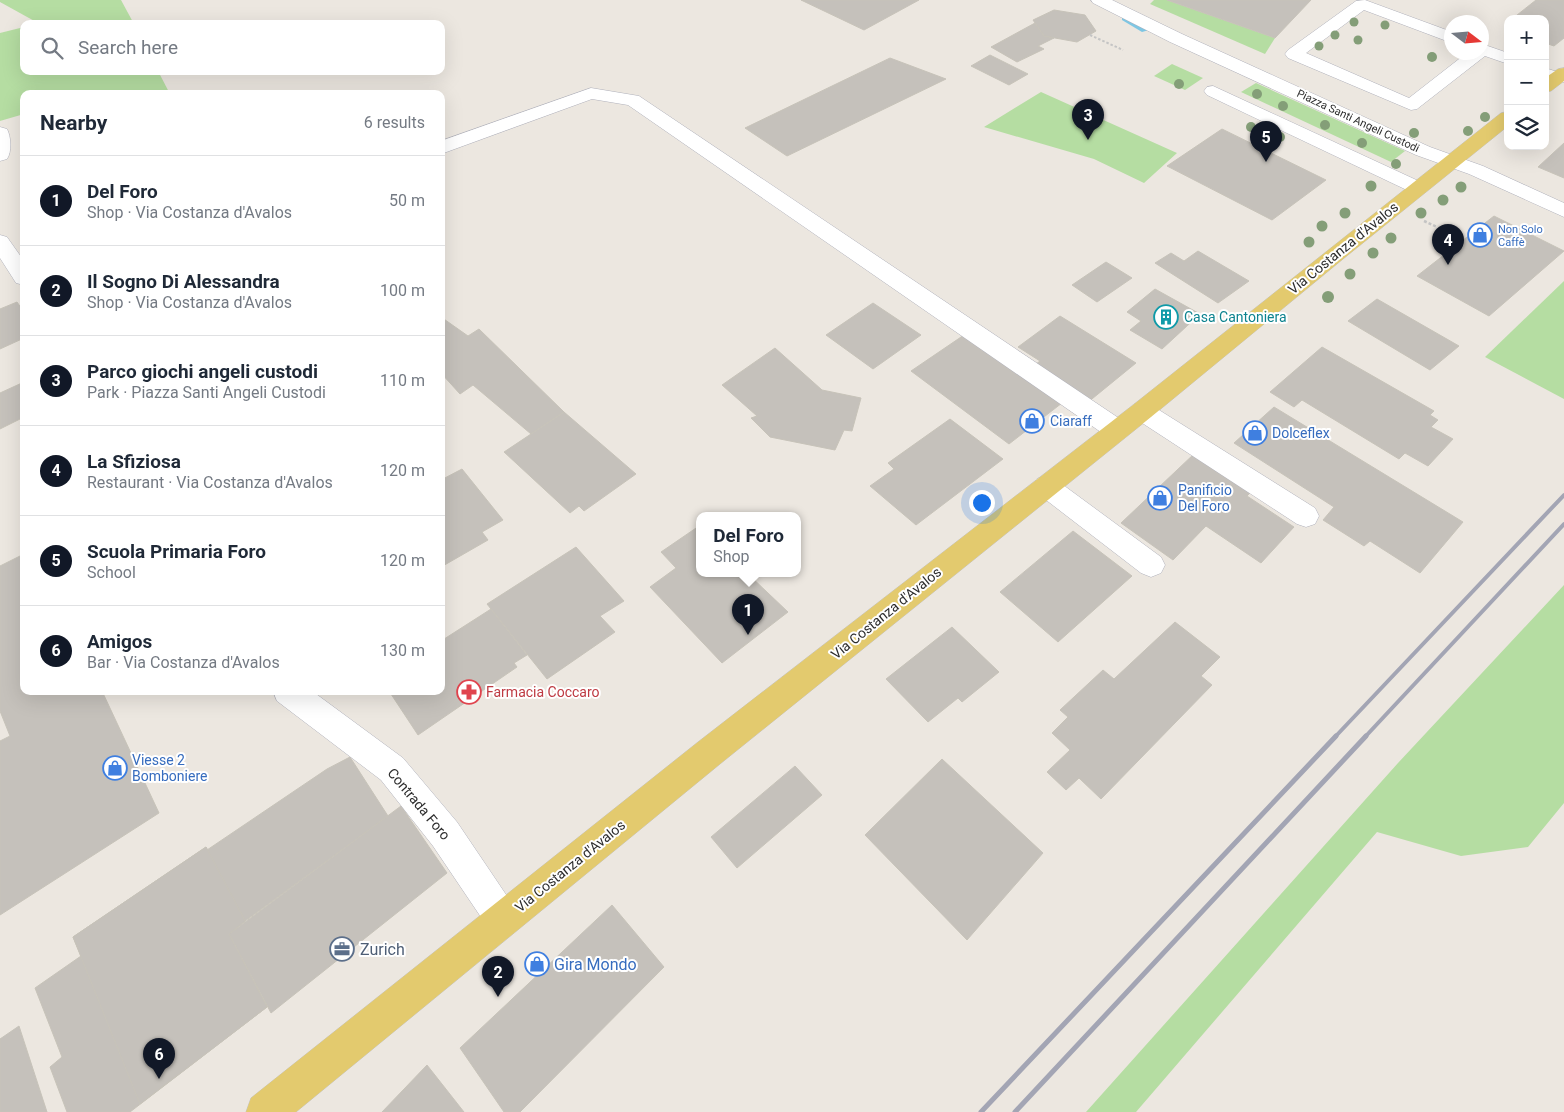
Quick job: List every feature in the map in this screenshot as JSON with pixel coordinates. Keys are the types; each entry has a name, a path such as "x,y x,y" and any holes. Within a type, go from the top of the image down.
{"main road":[{"name":"Via Costanza d'Avalos","path":"266,1112 502,920 1504,120"}],"street":[{"name":"Piazza Santi Angeli Custodi","path":"1099,0 1176,38 1452,162 1476,170 1564,210"},
{"path":"1256,74 1294,54 1365,2 1444,35"},
{"path":"1489,53 1504,58"},
{"path":"1294,54 1411,105 1468,60"},
{"path":"1213,91 1418,188"},
{"path":"445,147 591,92 633,100 1116,430"},
{"path":"0,134 0,155"},
{"path":"0,242 20,272"},
{"path":"1142,411 1306,516"},
{"path":"1046,486 1151,566"},
{"name":"Contrada Foro","path":"293,695 392,769 445,834 502,920"}],"path":[{"path":"1090,35 1123,50"},
{"path":"1424,221 1436,227"}],"green space":[{"path":"0,0 121,0 132,20 33,20 0,2"},
{"path":"1154,0 1167,0 1275,38 1265,54 1150,4"},
{"path":"20,28 20,75 160,75 168,90 20,90 20,115 0,121 0,33"},
{"path":"1172,64 1203,78 1185,90 1154,76"},
{"path":"1256,83 1405,151 1391,162 1241,92"},
{"path":"1041,92 1177,153 1144,183 1094,159 984,127"},
{"path":"1564,281 1564,399 1485,357"},
{"path":"1564,585 1564,803 1528,847 1461,856 1377,832 1136,1112 1086,1112 1398,763"}],"building":[{"path":"801,0 919,0 864,30"},
{"path":"1167,0 1311,0 1275,38"},
{"path":"1536,0 1564,0 1564,38 1554,46 1549,44 1549,15 1517,15"},
{"path":"1054,10 1085,15 1096,31 1077,42 1044,36 1033,20"},
{"path":"1035,23 1044,36 1054,38 1038,46 1044,49 1017,62 991,47"},
{"path":"990,55 1028,74 1009,85 971,66"},
{"path":"890,58 946,79 787,156 745,128"},
{"path":"1222,129 1326,180 1272,220 1167,166"},
{"path":"1564,143 1564,178 1538,167"},
{"path":"1494,216 1564,251 1489,316 1417,276"},
{"path":"1198,251 1249,281 1218,303 1155,263 1171,253 1184,261"},
{"path":"1106,262 1132,278 1097,302 1072,285"},
{"name":"Casa Cantoniera","path":"1155,289 1200,314 1162,349 1130,330 1141,321 1127,312"},
{"path":"1377,299 1459,346 1430,370 1348,321"},
{"path":"17,302 20,306 20,340 0,349 0,309"},
{"path":"873,303 921,335 873,369 826,335"},
{"path":"1060,316 1136,363 1087,403 1032,367 1040,361 1018,347"},
{"path":"445,320 468,336 479,329 564,412 531,434 473,385 460,394 445,377"},
{"path":"964,335 1062,403 1009,444 911,371"},
{"path":"1322,347 1434,411 1430,415 1438,420 1431,427 1453,439 1428,466 1405,453 1399,459 1302,400 1294,407 1270,392"},
{"path":"775,348 822,390 861,398 852,431 844,430 835,450 770,437 751,418 757,416 722,385"},
{"path":"20,384 20,419 0,429 0,393"},
{"path":"1274,407 1463,522 1420,573 1370,541 1364,546 1323,520 1334,507 1234,443"},
{"path":"564,412 636,474 584,511 579,506 570,513 504,452"},
{"path":"950,419 1003,459 916,525 870,486 894,469 888,463"},
{"path":"1195,453 1253,490 1247,496 1294,527 1261,563 1206,526 1173,560 1121,523"},
{"path":"462,469 503,520 482,532 488,540 445,565 445,478"},
{"path":"696,528 696,577 751,577 788,612 722,663 650,587 676,568 661,552"},
{"path":"1073,531 1132,576 1058,642 1000,592"},
{"path":"576,547 624,601 600,616 615,632 547,679 487,604"},
{"path":"20,556 20,695 104,695 159,813 0,915 0,741 10,736 0,711 0,566"},
{"path":"491,609 527,655 514,663 517,667 418,735 392,695 445,695 445,638"},
{"path":"1175,622 1220,657 1201,676 1212,685 1101,799 1079,778 1066,790 1047,772 1070,750 1052,733 1068,717 1060,710 1103,670 1114,679"},
{"path":"952,627 999,672 962,702 958,698 928,722 886,679"},
{"path":"350,757 388,816 245,921 207,850 327,769"},
{"path":"942,759 1043,853 967,940 865,835"},
{"path":"795,766 822,795 737,868 711,837"},
{"path":"401,806 447,873 271,1013 229,934"},
{"path":"206,847 245,921 229,934 267,1007 130,1112 67,1112 50,1067 62,1057 35,988 81,956 73,937"},
{"path":"206,847 245,921 229,934 267,1007 140,1104 73,937"},
{"path":"612,905 664,967 520,1112 504,1112 460,1048"},
{"path":"19,1026 47,1112 0,1112 0,1039"},
{"path":"427,1065 464,1112 382,1112"}],"waterway":[{"path":"1125,18 1145,30"}],"railway":[{"path":"1335,737 1564,495"},
{"path":"1365,737 1564,524"},
{"path":"981,1112 1336,736"},
{"path":"1015,1112 1366,736"}],"place":[{"name":"Parco giochi angeli custodi","path":"1088,140"},
{"name":"Scuola Primaria Foro","path":"1266,162"},
{"name":"Non Solo Caffè","path":"1480,235"},
{"name":"La Sfiziosa","path":"1448,265"},
{"name":"Casa Cantoniera","path":"1166,317"},
{"name":"Ciaraff","path":"1032,421"},
{"name":"Dolceflex","path":"1255,433"},
{"name":"Panificio Del Foro","path":"1160,498"},
{"name":"Del Foro","path":"748,635"},
{"name":"Farmacia Coccaro","path":"469,692"},
{"name":"Viesse 2 Bomboniere","path":"115,768"},
{"name":"Zurich","path":"342,949"},
{"name":"Gira Mondo","path":"537,964"},
{"name":"Il Sogno Di Alessandra","path":"498,997"},
{"name":"Amigos","path":"159,1079"}]}
